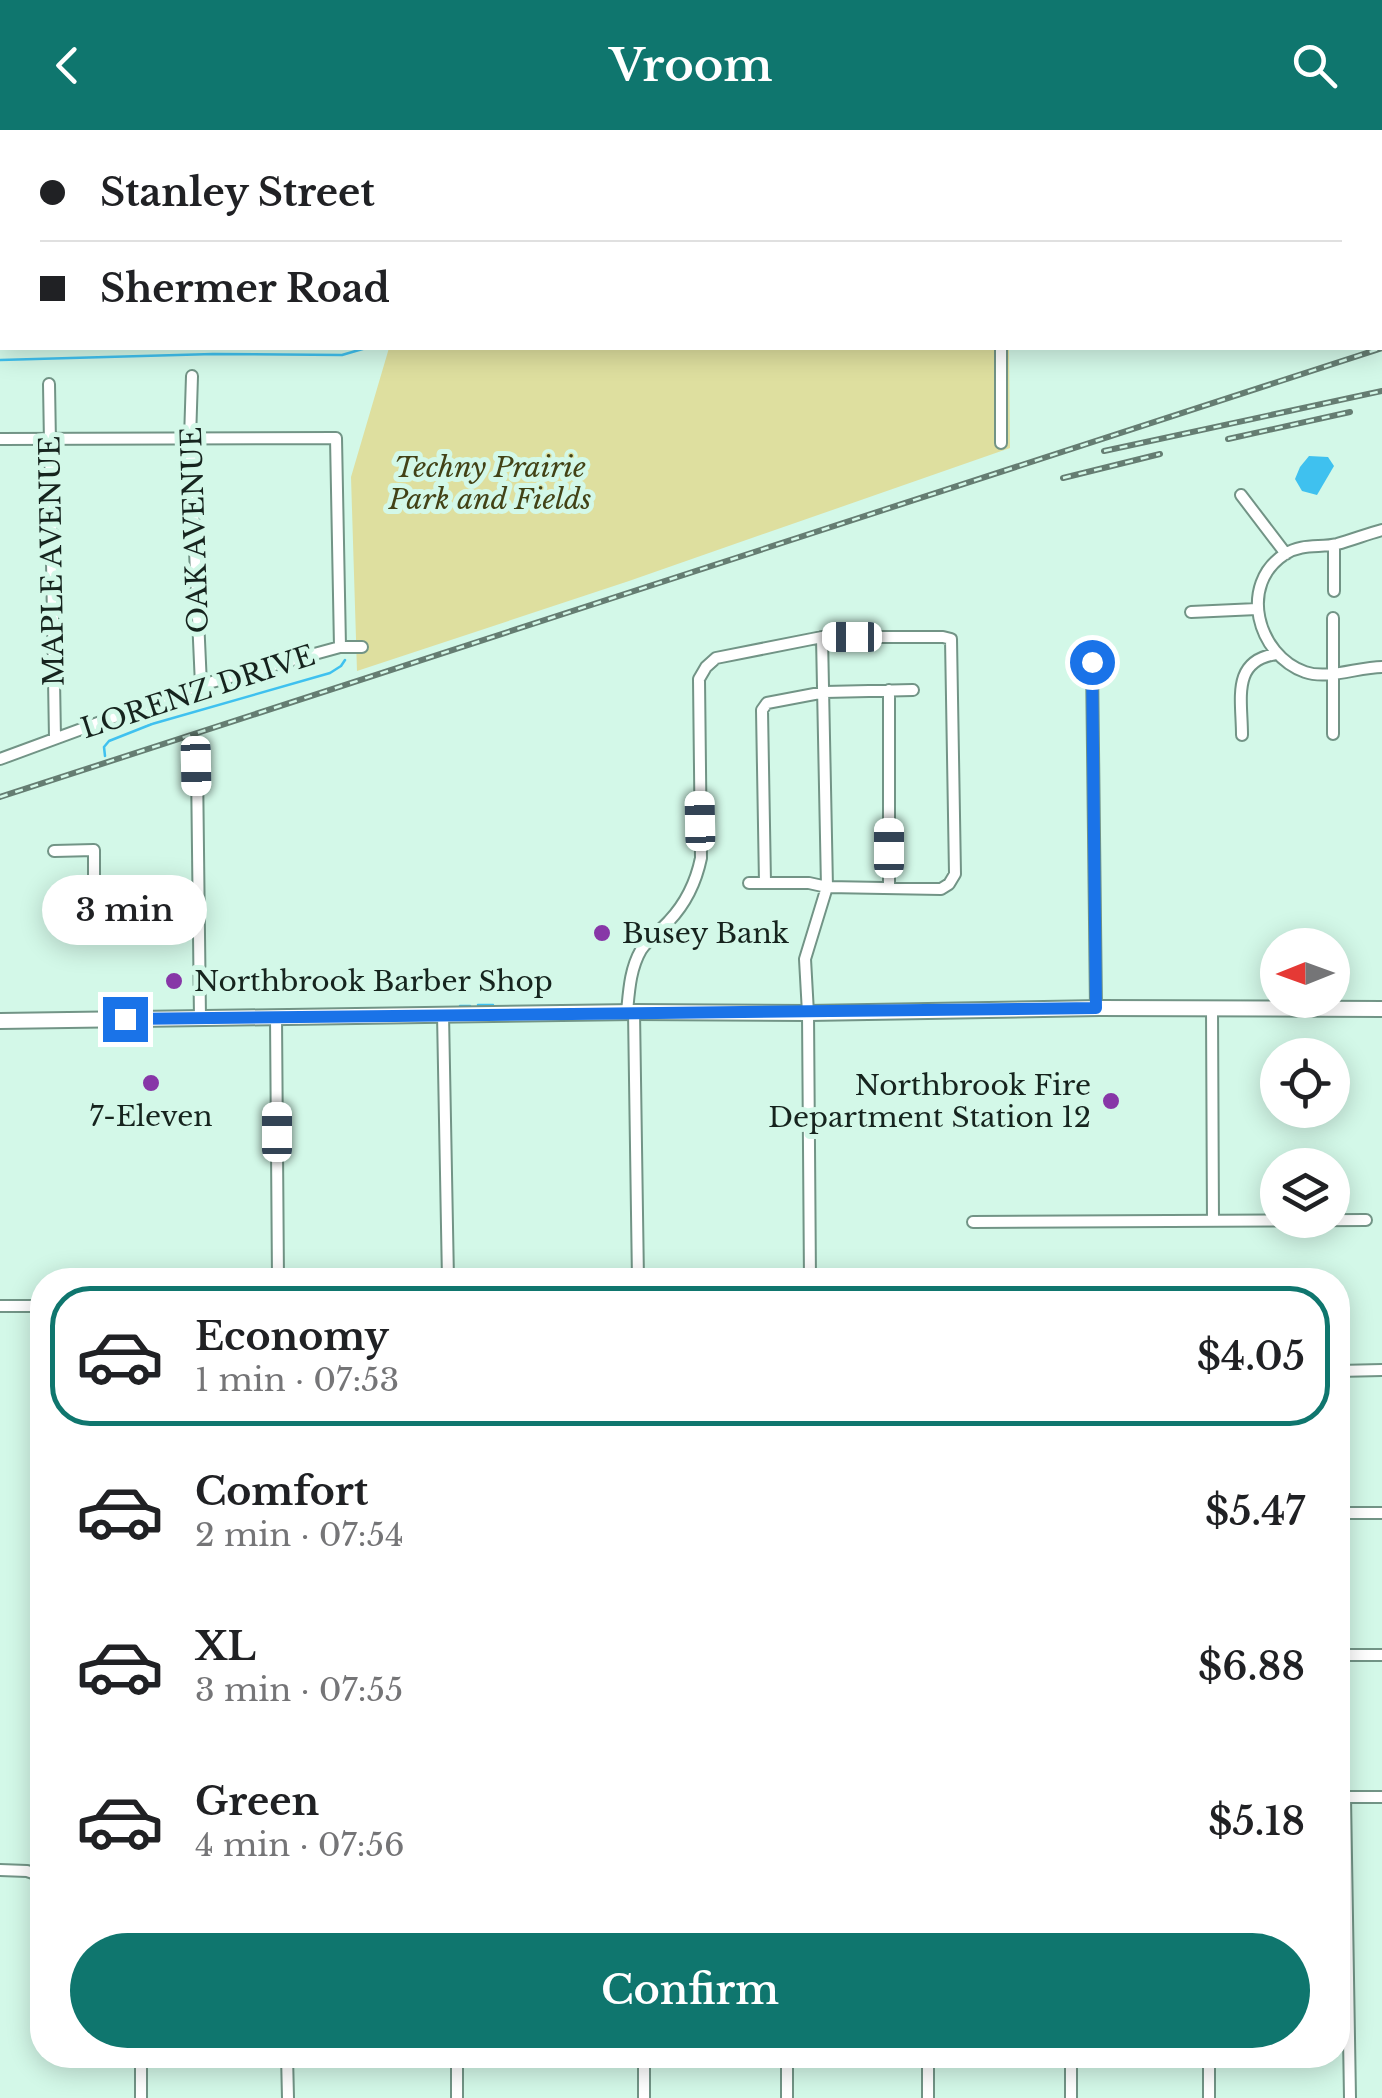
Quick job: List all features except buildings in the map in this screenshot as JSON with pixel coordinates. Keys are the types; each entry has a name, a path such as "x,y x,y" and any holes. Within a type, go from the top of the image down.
{"main road":[{"path":"0,1020 1096,1008 1382,1009"}],"street":[{"path":"1001,444 1002,350"},
{"name":"OAK AVENUE","path":"192,376 190,438 200,684"},
{"name":"MAPLE AVENUE","path":"49,384 55,738"},
{"path":"0,439 336,438 340,646 362,647"},
{"path":"1241,494 1286,554"},
{"path":"1382,530 1334,545 1303,546 1286,554 1272,565 1262,581 1257,609 1260,625 1276,654 1290,665 1308,673 1382,666"},
{"path":"1334,545 1334,591"},
{"path":"1192,612 1257,609"},
{"path":"1333,618 1334,734"},
{"path":"810,1268 805,959 827,886 822,637"},
{"path":"638,1268 632,972 643,946 672,919 696,878 700,858 699,678 716,658 822,637 951,639 954,874 949,884 942,888 889,888 749,883"},
{"name":"LORENZ DRIVE","path":"0,759 200,684 340,646"},
{"path":"1242,735 1243,678 1249,664 1276,654"},
{"path":"1092,662 1096,1008"},
{"path":"889,690 889,888"},
{"path":"765,883 762,710 767,703 825,692 913,690"},
{"path":"196,766 200,1018"},
{"path":"54,851 94,850 94,914 55,914"},
{"path":"1212,1008 1213,1221"},
{"path":"444,1014 448,1268"},
{"path":"276,1017 278,1268"},
{"path":"972,1222 1366,1220"},
{"path":"0,1306 30,1306"},
{"path":"1350,1370 1382,1370"},
{"path":"1350,1513 1382,1513"},
{"path":"1350,1655 1382,1655"},
{"path":"1350,1797 1382,1797"},
{"path":"0,1870 30,1871"},
{"path":"141,2068 142,2098"},
{"path":"287,2068 288,2098"},
{"path":"457,2068 458,2098"},
{"path":"644,2068 644,2098"},
{"path":"786,2068 787,2098"},
{"path":"928,2068 928,2098"},
{"path":"1071,2068 1071,2098"},
{"path":"1209,2068 1210,2098"},
{"path":"1349,2068 1350,2098"}],"green space":[{"name":"Techny Prairie Park and Fields","path":"388,350 1009,350 1010,448 357,671 351,477"}],"water":[{"path":"1309,456 1328,457 1334,466 1317,495 1302,491 1295,479"}],"waterway":[{"path":"0,360 342,355 359,350"},
{"path":"105,756 104,747 109,741 152,724 330,673 345,660"},
{"path":"478,1005 493,1005"},
{"path":"460,1006 470,1006"}],"railway":[{"path":"0,797 1376,350"},
{"path":"1104,451 1382,391"},
{"path":"1228,439 1350,412"},
{"path":"1063,478 1160,454"}],"place":[{"name":"Busey Bank","path":"602,933"},
{"name":"Northbrook Barber Shop","path":"174,981"},
{"name":"7-Eleven","path":"151,1083"},
{"name":"Northbrook Fire Department Station 12","path":"1111,1101"}],"route":[{"path":"125,1019 1096,1008 1092,662"}]}
